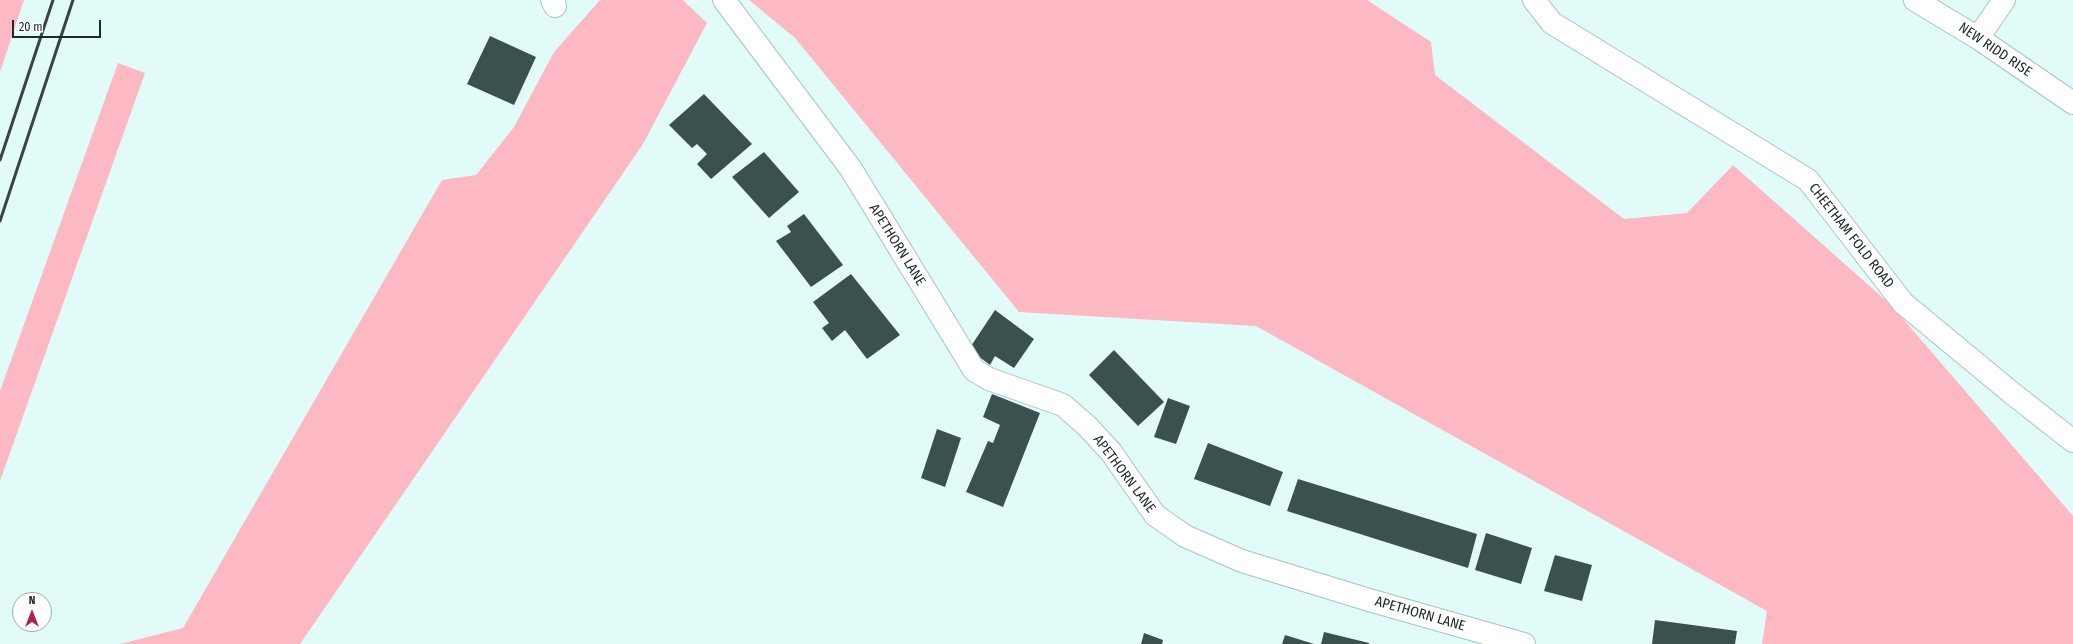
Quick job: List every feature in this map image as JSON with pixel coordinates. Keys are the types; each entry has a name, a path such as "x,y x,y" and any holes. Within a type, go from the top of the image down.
{"street":[{"name":"CHEETHAM FOLD ROAD","path":"1534,0 1552,23 1808,180 1903,303 2013,394 2073,441"},
{"name":"NEW RIDD RISE","path":"1915,0 1978,38 2073,103"},
{"path":"1978,38 2004,0"},
{"name":"APETHORN LANE","path":"725,2 850,169 974,370 989,379 1063,405 1087,426 1111,452 1155,515 1185,536 1249,563 1369,600 1524,644"}],"shaded area":[{"path":"0,0 24,0 0,72"},
{"path":"600,0 683,0 707,23 643,144 300,644 120,644 183,628 442,180 476,175 514,127 554,52"},
{"path":"749,0 1367,0 1431,42 1435,75 1624,219 1687,213 1733,165 1891,305 2073,516 2073,644 1762,644 1767,611 1256,326 1019,312 795,38"},
{"path":"118,63 145,73 0,481 0,391"}],"building":[{"path":"490,36 536,57 514,105 467,84"},
{"path":"704,94 752,144 711,179 697,164 707,154 697,144 692,148 669,125"},
{"path":"764,152 799,192 769,218 732,177"},
{"path":"804,214 843,265 811,287 776,241 791,232 787,226"},
{"path":"851,274 900,335 867,359 845,330 832,341 822,328 829,323 813,302"},
{"path":"995,310 1034,339 1014,368 995,356 990,365 969,349"},
{"path":"1114,350 1164,402 1138,426 1089,375"},
{"path":"992,394 1040,413 1003,507 966,492 988,441 993,443 1000,425 983,417"},
{"path":"1168,398 1190,406 1176,444 1154,437"},
{"path":"937,429 961,438 945,487 921,478"},
{"path":"1208,443 1283,472 1270,506 1194,479"},
{"path":"1298,479 1477,534 1468,568 1287,511"},
{"path":"1486,533 1532,548 1521,584 1475,570"},
{"path":"1555,555 1592,565 1582,601 1544,591"},
{"path":"1655,620 1737,631 1735,644 1652,644"},
{"path":"1324,632 1369,643 1369,644 1321,644"},
{"path":"1144,633 1163,640 1162,644 1141,644"},
{"path":"1285,635 1314,644 1282,644"}],"railway":[{"path":"0,160 53,0"},
{"path":"0,221 73,0"}]}
